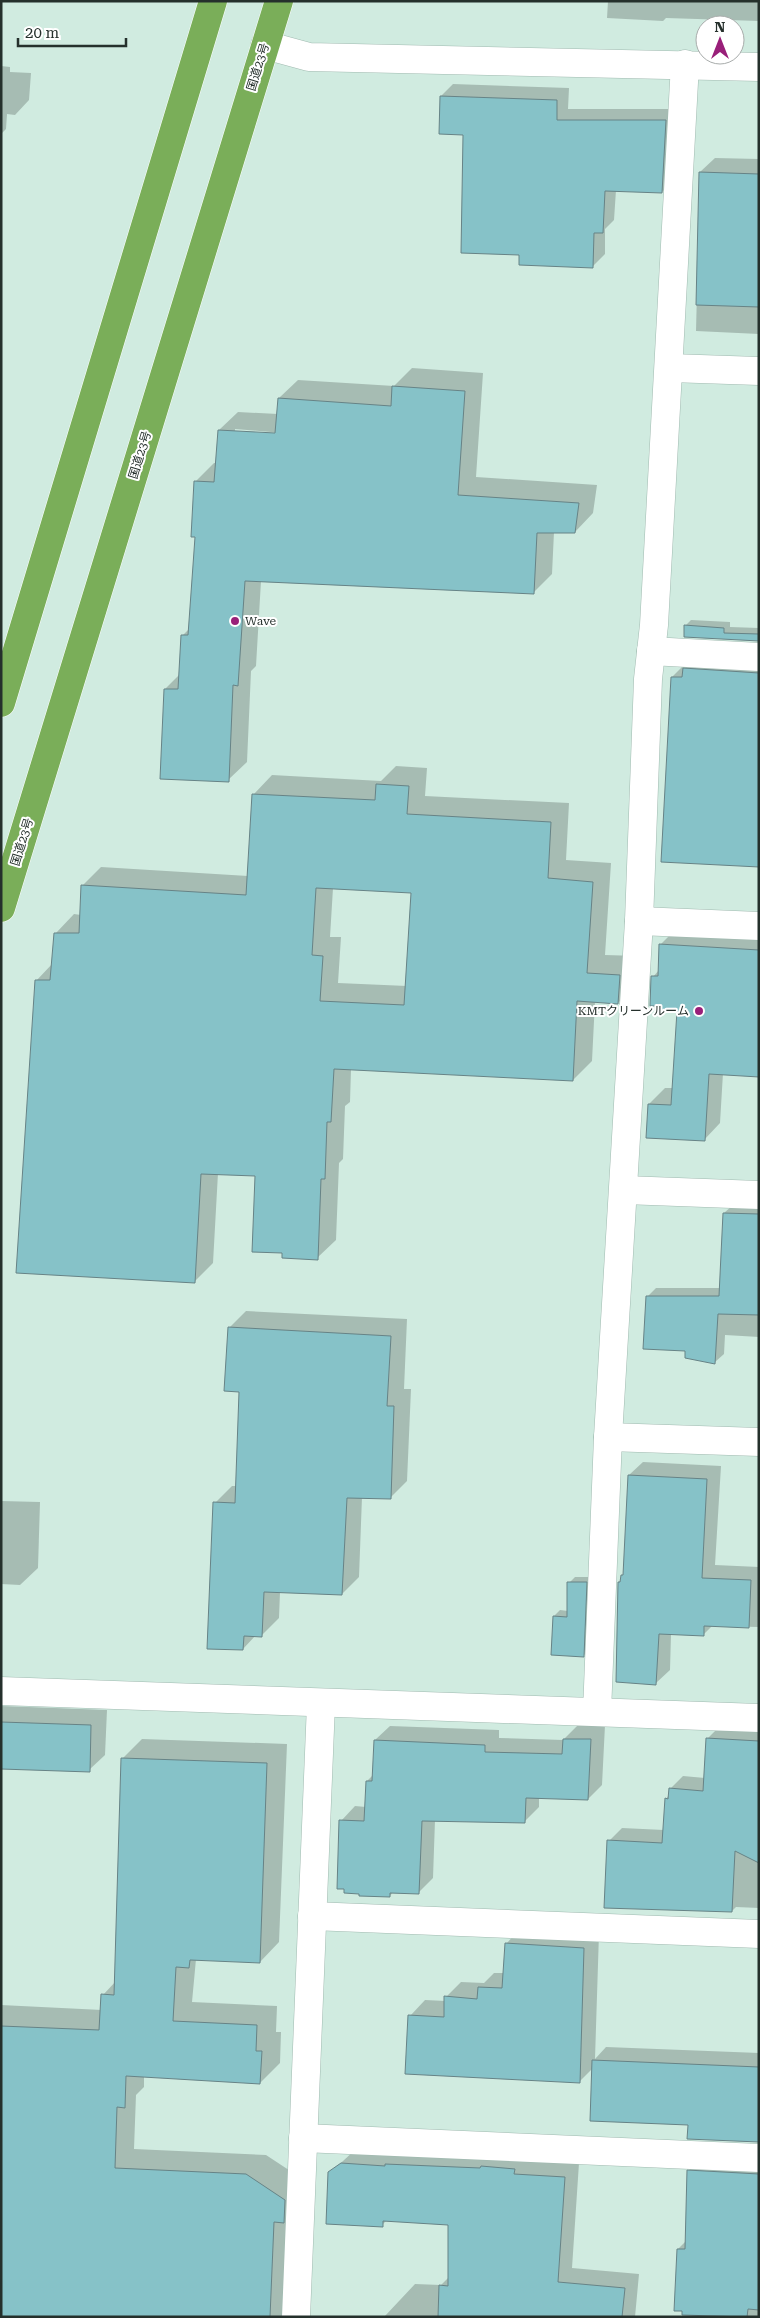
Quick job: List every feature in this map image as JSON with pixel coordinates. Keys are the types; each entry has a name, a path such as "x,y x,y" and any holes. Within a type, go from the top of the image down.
{"highway":[{"path":"1,703 213,1"},
{"name":"国道23号","path":"1,908 279,1"}],"street":[{"path":"265,45 309,57 759,67"},
{"path":"597,1712 608,1437 624,1190 648,679 670,368 685,64"},
{"path":"670,368 759,371"},
{"path":"651,652 759,657"},
{"path":"638,921 759,926"},
{"path":"624,1190 759,1195"},
{"path":"608,1437 759,1442"},
{"path":"1,1691 321,1704 759,1718"},
{"path":"296,2317 321,1704"},
{"path":"312,1916 759,1934"},
{"path":"303,2138 759,2158"}],"building":[{"path":"440,96 557,100 557,120 666,120 662,193 605,191 603,233 594,233 593,268 519,265 519,255 461,253 463,135 439,134"},
{"path":"699,172 759,174 759,307 696,305"},
{"path":"392,386 465,391 458,495 579,503 575,533 537,533 534,594 245,581 238,686 233,685 229,782 160,779 164,689 178,689 181,635 188,635 195,537 191,537 194,481 214,482 218,430 275,433 278,398 391,406"},
{"path":"684,625 724,628 724,633 759,634 759,641 684,637"},
{"path":"683,668 759,673 759,867 661,862 671,677 682,677"},
{"path":"376,784 409,786 407,814 551,822 548,878 593,882 587,973 620,975 618,1004 577,1001 573,1081 334,1069 331,1122 327,1122 325,1179 321,1179 318,1260 282,1258 282,1253 252,1252 255,1176 201,1174 195,1283 16,1273 35,980 50,980 54,933 79,933 81,885 246,895 252,794 375,800","holes":["316,888 411,893 404,1005 320,1001 323,956 312,955"]},
{"path":"659,944 759,950 759,1077 709,1074 705,1141 646,1138 648,1104 671,1105 677,1011 656,1010 656,1006 650,1006 651,976 658,976"},
{"path":"723,1213 759,1214 759,1315 718,1314 715,1364 685,1358 685,1351 643,1349 646,1296 719,1296"},
{"path":"228,1327 391,1336 387,1406 394,1406 391,1499 347,1498 342,1595 264,1592 262,1637 244,1636 243,1650 207,1649 213,1502 235,1503 239,1392 224,1391"},
{"path":"628,1475 707,1479 702,1578 751,1580 749,1628 704,1626 704,1636 659,1634 656,1685 616,1682 618,1582 620,1582 621,1575 623,1575"},
{"path":"567,1582 587,1582 584,1657 551,1655 553,1616 567,1617"},
{"path":"1,1722 91,1725 90,1772 1,1769"},
{"path":"706,1738 759,1741 759,1863 735,1851 732,1912 604,1908 607,1840 662,1843 665,1798 668,1799 669,1788 703,1791"},
{"path":"563,1739 591,1739 588,1800 526,1798 525,1823 422,1821 419,1894 390,1893 390,1897 359,1896 359,1894 344,1893 344,1889 337,1889 339,1820 364,1821 366,1781 372,1781 374,1740 485,1745 485,1752 562,1754"},
{"path":"121,1758 267,1763 260,1963 190,1960 189,1968 176,1967 173,2021 257,2025 256,2051 262,2051 260,2084 126,2076 125,2108 117,2107 115,2168 246,2174 285,2200 284,2223 274,2222 270,2317 1,2317 1,2026 99,2030 101,1994 114,1995"},
{"path":"505,1943 584,1948 580,2083 405,2074 408,2015 444,2017 444,1996 477,1999 478,1987 502,1988"},
{"path":"592,2060 759,2067 759,2142 687,2139 688,2125 590,2121"},
{"path":"341,2163 385,2166 385,2164 480,2168 481,2166 515,2169 514,2174 565,2177 558,2282 625,2288 622,2317 438,2317 439,2285 448,2286 448,2225 383,2221 383,2227 326,2224 328,2172"},
{"path":"687,2170 759,2174 759,2310 748,2309 747,2317 682,2315 682,2311 674,2311 677,2249 685,2249"}],"place":[{"name":"Wave","path":"235,621"},
{"name":"KMTクリーンルーム","path":"699,1011"}]}
